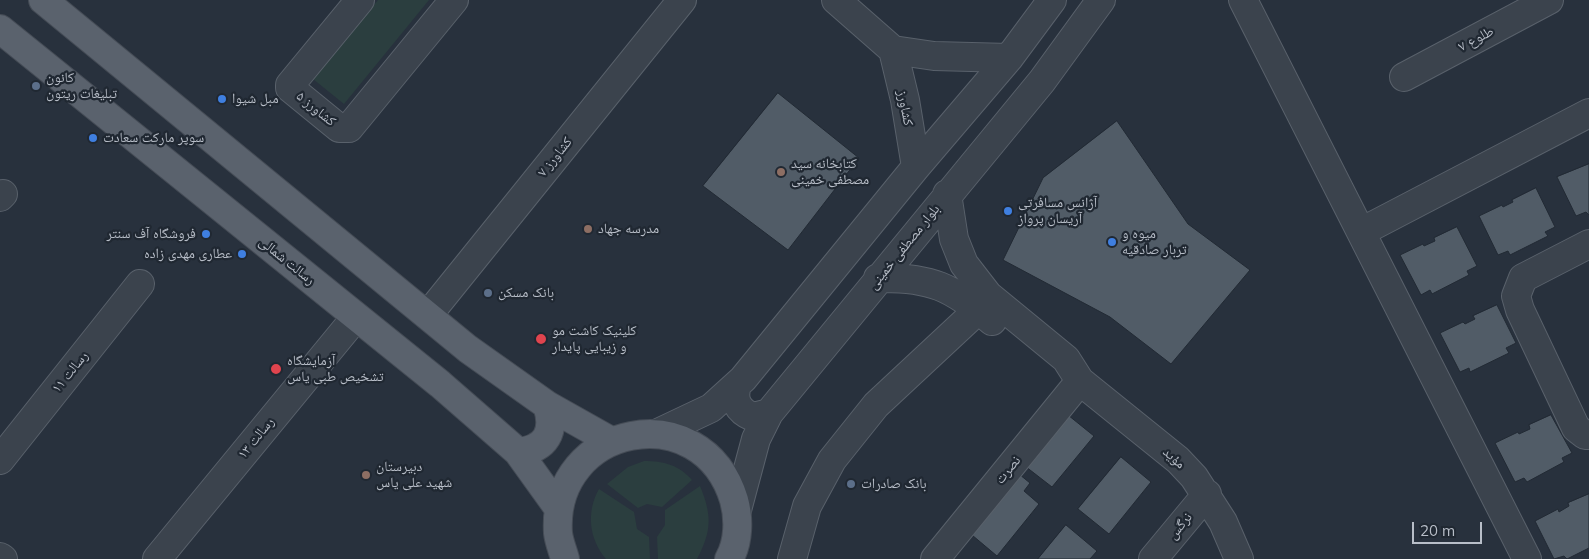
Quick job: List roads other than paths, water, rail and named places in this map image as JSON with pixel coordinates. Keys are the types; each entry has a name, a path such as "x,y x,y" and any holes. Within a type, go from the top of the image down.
{"main road":[{"path":"43,0 468,349 547,405 611,441"},
{"name":"رسالت شمالی","path":"0,29 440,384 518,452 558,541"},
{"path":"518,452 531,450 543,443 550,431 552,418 547,405"},
{"path":"558,541 568,481 586,457 611,441 633,434 656,434 679,439 700,450 717,466 730,487 737,510 737,532 732,557"}],"street":[{"name":"کشاورز ۵","path":"360,0 290,84 290,88 339,128 344,129 349,128 454,0"},
{"name":"کشاورز ۷","path":"428,315 682,0"},
{"path":"836,0 893,50 934,56 1009,58"},
{"path":"656,434 711,408 737,385 916,167 1009,58 1052,0"},
{"name":"بلوار مصطفی خمینی","path":"737,510 756,439 768,413 1042,81 1101,0"},
{"path":"1243,0 1527,559"},
{"name":"طلوع ۷","path":"1404,77 1549,0"},
{"name":"کشاورز","path":"893,50 905,100 916,167"},
{"path":"1361,232 1589,113"},
{"name":"مؤید","path":"947,194 954,239 964,264 988,294 1066,359 1080,380 1178,460 1207,494 1223,522 1239,559"},
{"path":"1589,244 1523,278 1516,296 1520,310 1576,428 1585,435 1589,435"},
{"name":"مؤید","path":"878,278 911,278 950,290 978,310 1055,375 1080,380"},
{"name":"رسالت ۱۱","path":"0,460 140,284"},
{"path":"792,559 807,506 832,460 876,405 978,310"},
{"name":"رسالت ۱۳","path":"157,559 356,317"},
{"name":"نصرت","path":"935,559 1080,380"},
{"path":"737,385 735,401 745,414 753,416 768,413"},
{"name":"نرگس","path":"1153,559 1207,494"}],"place":[{"name":"کانون تبلیغات ریتون","path":"36,86"},
{"name":"مبل شیوا","path":"222,99"},
{"name":"سوپر مارکت سعادت","path":"93,138"},
{"name":"کتابخانه سید مصطفی خمینی","path":"781,172"},
{"name":"آژانس مسافرتی آریسان پرواز","path":"1008,211"},
{"name":"مدرسه جهاد","path":"588,229"},
{"name":"فروشگاه آف سنتر","path":"206,234"},
{"name":"میوه و تربار صادقیه","path":"1112,242"},
{"name":"عطاری مهدی زاده","path":"242,254"},
{"name":"بانک مسکن","path":"488,293"},
{"name":"کلینیک کاشت مو و زیبایی پایدار","path":"541,339"},
{"name":"آزمایشگاه تشخیص طبی یاس","path":"276,369"},
{"name":"دبیرستان شهید علی یاس","path":"366,475"},
{"name":"بانک صادرات","path":"851,484"}]}
